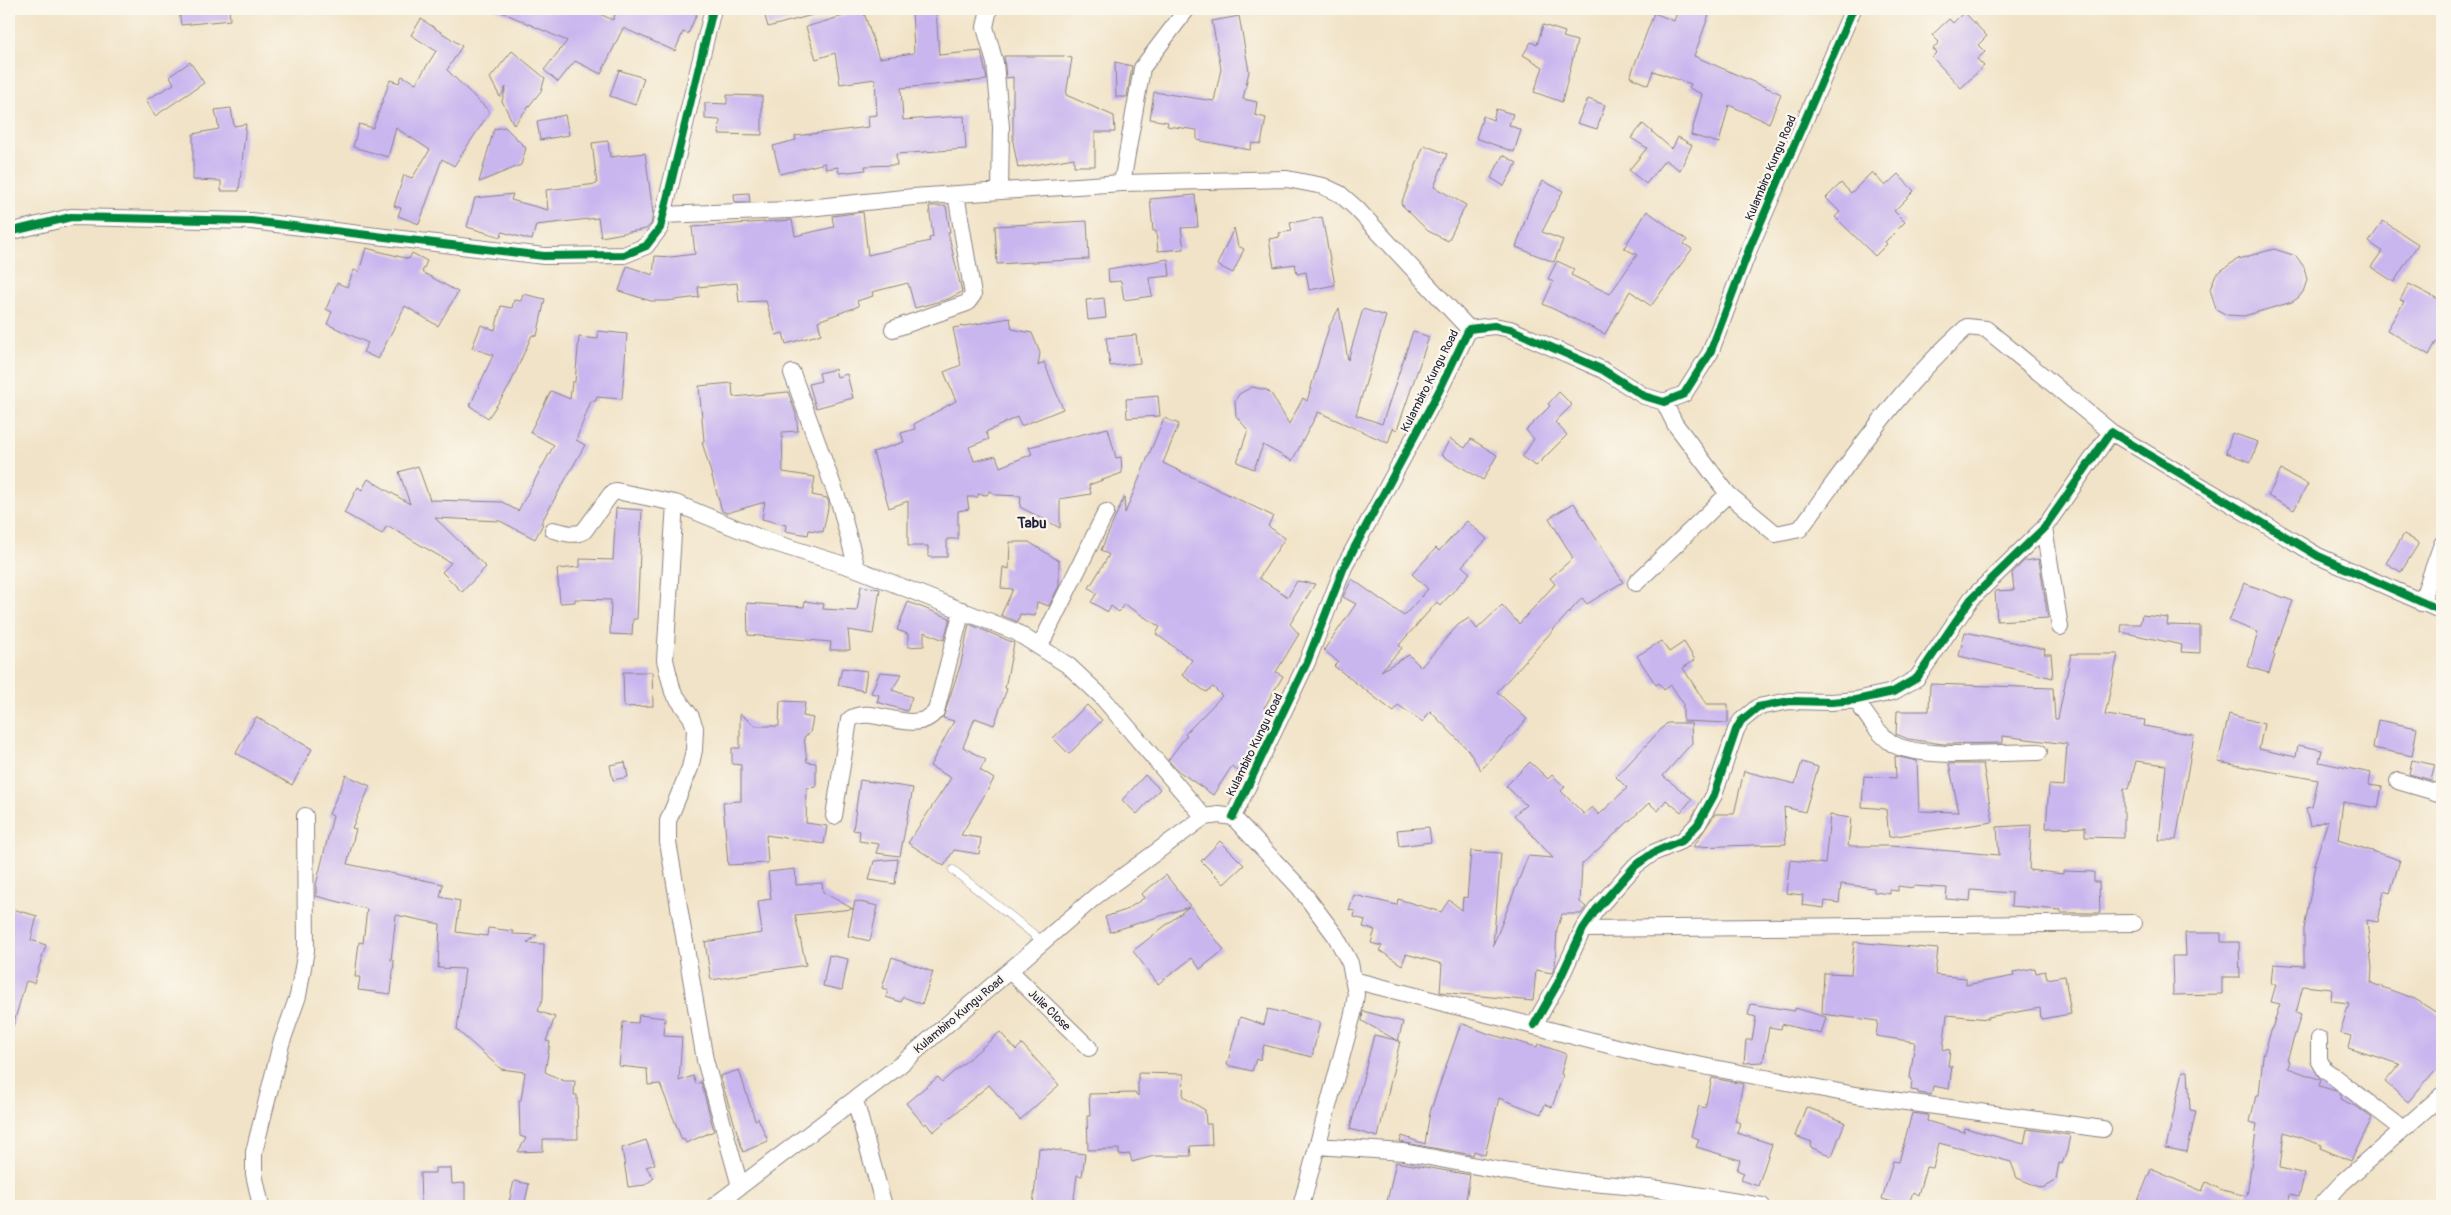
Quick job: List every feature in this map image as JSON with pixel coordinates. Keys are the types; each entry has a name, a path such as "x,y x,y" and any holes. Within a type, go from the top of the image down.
{"street":[{"path":"9,232 71,216 251,221 544,256 624,255 639,250 652,241 660,228 713,9"},
{"path":"989,9 985,27 996,72 1001,127 1000,191"},
{"path":"1122,183 1142,68 1187,9"},
{"name":"Kulambiro Kungu Road","path":"714,1206 855,1100 1010,971 1042,941 1096,896 1204,818 1219,815 1233,817 1307,662 1344,567 1440,391 1470,328 1494,326 1510,329 1604,370 1644,396 1664,402 1684,394 1710,353 1750,247 1852,9"},
{"path":"662,215 789,210 956,194 1122,183 1287,179 1323,186 1340,194 1356,208 1470,328"},
{"path":"893,329 967,303 972,299 973,295 956,194"},
{"path":"1664,402 1676,424 1728,494 1776,534 1800,529 1876,425 1921,371 1967,327 1986,329 2111,432 2318,556 2422,603 2442,610"},
{"path":"792,373 840,505 857,569"},
{"path":"1534,1025 1558,983 1583,929 1634,866 1653,853 1683,840 1698,824 1714,795 1736,730 1749,714 1758,706 1782,702 1856,700 1892,692 1917,678 1971,599 2044,528 2111,432"},
{"path":"553,530 570,534 579,534 584,531 611,494 616,491 675,503 765,540 857,569 1016,632 1069,666 1102,697 1204,818"},
{"path":"1636,582 1728,494"},
{"path":"675,503 665,660 673,692 691,717 695,728 694,750 690,768 668,821 668,842 705,1060 740,1186"},
{"path":"1040,646 1106,512"},
{"path":"2044,528 2060,627"},
{"path":"2422,603 2442,544"},
{"path":"834,816 849,720 860,715 921,723 932,716 936,711 962,610"},
{"path":"1856,700 1879,732 1894,744 1907,750 1949,754 2039,752"},
{"path":"2398,780 2442,794"},
{"path":"261,1206 254,1174 254,1152 281,1044 298,996 306,950 305,816"},
{"path":"1233,817 1299,886 1334,935 1350,963 1356,994 1353,1014 1301,1206"},
{"path":"1583,929 2134,923"},
{"name":"Julie Close","path":"1010,971 1089,1048"},
{"path":"1353,980 1656,1057 1855,1095 2103,1129"},
{"path":"2319,1039 2319,1060 2325,1070 2403,1129"},
{"path":"2321,1206 2342,1182 2442,1095"},
{"path":"855,1100 884,1206"},
{"path":"1318,1146 1403,1152 1503,1171 1581,1182 1659,1188 1762,1206"}],"lane":[{"path":"953,870 1042,941"}],"building":[{"path":"179,9 229,9 230,20 181,25"},
{"path":"495,9 589,9 613,20 617,9 689,9 697,13 688,34 683,32 675,51 623,28 601,74 575,61 558,82 544,70 567,41"},
{"path":"763,9 816,9 816,14 768,27"},
{"path":"912,9 936,9 939,55 981,51 987,80 901,88 903,120 964,116 966,149 896,154 897,165 865,166 866,170 839,173 838,167 826,169 825,163 780,174 773,146 796,140 795,136 869,127 868,116 877,115 875,79 840,84 835,53 816,59 806,27 863,10 879,58 914,53"},
{"path":"1678,9 1711,9 1694,56 1781,94 1769,123 1729,105 1719,143 1691,135 1702,94 1689,88 1691,84 1653,71 1648,85 1630,77 1654,13 1674,21"},
{"path":"1964,12 1987,36 1978,45 1985,52 1977,59 1984,66 1961,88 1932,57 1937,52 1933,49 1939,42 1932,35 1949,19 1953,23"},
{"path":"1239,16 1249,71 1243,99 1257,102 1255,115 1266,118 1261,144 1252,143 1250,150 1197,140 1197,130 1167,126 1168,122 1150,119 1154,92 1214,101 1221,69 1212,21"},
{"path":"421,19 462,46 447,70 490,112 454,166 442,159 419,224 398,216 401,208 394,206 404,175 412,178 430,150 396,128 388,157 353,147 359,124 373,128 390,80 399,83 402,76 416,83 436,51 411,35"},
{"path":"1543,25 1565,32 1563,37 1577,41 1562,102 1534,92 1543,67 1523,55 1531,42 1537,45"},
{"path":"512,51 545,78 541,91 514,125 502,101 506,87 500,97 490,78"},
{"path":"1004,56 1064,56 1072,58 1066,95 1114,116 1115,132 1095,132 1095,166 1074,166 1074,158 1018,168 1013,142 1013,77 1006,78"},
{"path":"190,62 204,83 155,116 146,100 174,84 170,76"},
{"path":"1115,62 1132,66 1127,97 1116,97"},
{"path":"619,70 644,78 635,105 610,96"},
{"path":"727,95 762,96 762,135 719,134 720,120 705,119 705,103 727,104"},
{"path":"1588,99 1605,105 1597,129 1577,123"},
{"path":"231,108 234,126 246,124 239,191 221,191 221,181 193,180 193,134 219,129 215,110"},
{"path":"1496,109 1513,114 1509,125 1521,130 1514,152 1476,138 1483,116 1493,120"},
{"path":"565,115 569,135 540,140 537,121"},
{"path":"1643,124 1672,149 1678,137 1692,145 1680,170 1665,160 1646,184 1629,170 1647,148 1631,138"},
{"path":"505,127 526,148 521,165 479,182 494,129"},
{"path":"608,141 610,157 645,153 653,213 651,224 646,229 601,237 598,218 536,225 532,240 502,232 501,237 467,227 475,198 513,194 511,200 548,210 546,190 597,184 592,143"},
{"path":"1424,145 1447,154 1434,187 1466,205 1448,241 1428,231 1401,204"},
{"path":"1503,155 1517,163 1504,186 1491,178"},
{"path":"1872,172 1885,186 1898,174 1914,191 1894,211 1905,222 1885,242 1887,244 1875,256 1835,217 1840,212 1826,198 1841,183 1851,193"},
{"path":"1543,181 1563,191 1542,232 1563,240 1554,262 1516,247 1531,204"},
{"path":"749,193 750,202 735,202 734,194"},
{"path":"1195,195 1198,227 1181,228 1184,249 1158,251 1156,231 1153,231 1150,199"},
{"path":"929,206 946,206 950,232 948,232 962,292 948,299 915,308 908,283 872,292 873,296 857,301 859,306 818,321 821,334 786,344 783,333 776,335 766,301 739,302 737,283 698,287 699,297 667,301 651,301 619,291 627,266 653,275 655,256 671,257 695,254 692,227 792,220 795,236 834,227 832,216 863,212 868,255 930,241 929,238 933,237"},
{"path":"1647,211 1687,240 1684,244 1692,249 1651,306 1630,291 1605,334 1543,304 1553,282 1548,279 1557,261 1574,269 1571,275 1610,294 1637,255 1624,248"},
{"path":"1322,217 1335,285 1309,290 1306,272 1297,274 1295,264 1274,267 1269,239 1280,237 1279,233 1292,231 1290,223"},
{"path":"1087,221 1089,259 997,264 995,226"},
{"path":"2383,221 2418,244 2394,282 2371,267 2382,251 2369,242"},
{"path":"1234,228 1238,246 1244,249 1233,273 1217,265"},
{"path":"366,248 409,259 412,253 427,261 422,272 458,292 438,326 405,306 378,359 363,352 368,343 327,324 332,312 326,309 337,283 347,287 354,270 359,272"},
{"path":"2274,249 2296,256 2304,267 2307,280 2303,292 2298,298 2292,302 2244,316 2227,315 2216,309 2210,289 2216,274 2238,259"},
{"path":"1168,259 1170,276 1149,278 1152,296 1124,300 1121,281 1109,282 1108,269"},
{"path":"2409,284 2442,301 2442,346 2436,342 2429,355 2387,330 2404,302 2400,300"},
{"path":"523,294 545,299 537,336 532,335 509,387 488,418 470,406 493,355 472,348 481,325 495,330 501,306 512,308 514,300 521,301"},
{"path":"1104,298 1106,318 1088,320 1086,300"},
{"path":"1339,308 1348,360 1363,309 1386,316 1356,415 1382,424 1413,331 1429,337 1397,430 1393,428 1388,443 1318,412 1292,461 1263,445 1254,469 1237,462 1248,430 1236,416 1235,401 1239,394 1252,387 1267,390 1289,424 1303,398 1307,401 1329,327"},
{"path":"1010,318 1012,329 1032,333 1040,353 1038,366 1044,362 1063,409 1021,426 1017,417 986,432 989,439 969,447 974,461 996,456 1000,467 1032,454 1029,447 1108,428 1116,458 1121,457 1122,473 1089,485 1091,494 1060,499 1060,528 1020,507 1021,496 997,495 989,491 987,495 978,494 978,497 967,497 969,509 958,511 958,539 947,539 947,557 928,557 928,546 908,546 908,501 889,508 873,452 904,442 901,433 915,429 914,424 956,401 944,372 961,365 953,328"},
{"path":"598,331 627,334 622,399 596,397 596,401 591,401 576,440 585,445 541,523 543,524 535,539 500,521 435,518 486,567 462,592 442,572 451,563 390,527 386,527 382,534 344,513 358,487 362,490 368,479 410,504 399,472 418,466 430,500 502,502 518,511 554,445 530,432 551,391 570,399 572,382 575,382 579,337 598,339"},
{"path":"1136,335 1140,363 1110,366 1106,338"},
{"path":"835,369 837,377 847,374 853,398 816,408 809,384 821,381 819,373"},
{"path":"732,383 733,397 788,392 796,414 798,431 782,432 783,472 815,477 812,495 827,498 829,503 823,532 809,530 808,535 785,531 786,525 762,519 765,502 727,513 722,511 702,442 704,441 699,386"},
{"path":"1559,392 1572,405 1555,422 1567,435 1536,466 1522,457 1534,439 1526,430 1550,406 1548,404"},
{"path":"1158,396 1160,416 1127,418 1126,399"},
{"path":"1164,418 1179,424 1163,463 1273,516 1268,526 1285,538 1259,578 1288,597 1297,581 1315,584 1290,624 1299,634 1276,672 1283,676 1264,708 1272,713 1257,740 1254,750 1238,771 1232,766 1213,795 1177,770 1168,760 1187,735 1185,734 1222,696 1213,687 1206,692 1182,675 1192,660 1156,634 1160,627 1124,604 1119,612 1111,606 1108,612 1091,602 1097,593 1089,588 1109,555 1101,550 1124,497 1125,513"},
{"path":"2232,433 2258,442 2251,462 2226,453"},
{"path":"1450,439 1465,448 1471,439 1497,455 1483,480 1441,455"},
{"path":"2281,470 2308,484 2294,510 2268,496"},
{"path":"1574,503 1623,582 1587,604 1582,598 1497,692 1527,719 1481,770 1468,750 1430,711 1423,722 1398,705 1394,712 1334,666 1338,662 1324,650 1356,604 1343,597 1352,579 1404,616 1428,589 1412,574 1436,548 1439,551 1467,521 1487,539 1462,566 1470,573 1440,606 1437,602 1399,645 1402,648 1381,671 1409,655 1421,667 1458,625 1469,618 1477,629 1502,605 1519,624 1555,584 1550,578 1573,558 1549,518"},
{"path":"616,508 642,510 637,619 633,619 632,635 610,634 611,600 575,599 575,602 560,603 557,569 580,567 580,559 613,560"},
{"path":"2404,534 2419,543 2401,572 2386,563"},
{"path":"1010,542 1029,542 1059,561 1059,586 1049,606 1037,602 1035,616 1020,614 1018,622 1001,615 1013,589 1001,588 1003,567 1009,569"},
{"path":"2039,559 2048,618 1997,621 1995,591 2014,590 2012,573 2024,561"},
{"path":"2244,583 2293,601 2273,654 2275,655 2269,673 2248,667 2258,632 2229,621"},
{"path":"861,586 880,589 873,634 848,630 850,650 830,650 831,642 748,635 747,603 804,607 805,601 824,604 823,609 857,611"},
{"path":"908,602 950,618 944,640 924,632 924,646 908,647 908,634 897,630"},
{"path":"2142,615 2168,618 2167,625 2200,626 2200,653 2181,652 2182,645 2121,632 2122,624 2140,624"},
{"path":"969,624 1014,643 1005,688 1007,689 994,725 975,718 963,747 986,760 980,770 994,779 961,835 981,838 979,854 954,850 944,866 908,843 951,778 930,766 954,721 943,718 961,663"},
{"path":"1965,632 2045,649 2044,654 2051,654 2053,678 1959,656"},
{"path":"1661,641 1669,652 1684,642 1695,660 1683,668 1706,704 1728,704 1728,723 1683,721 1683,703 1671,685 1664,690 1659,683 1656,685 1637,656"},
{"path":"2071,654 2118,654 2105,715 2145,720 2144,726 2194,735 2176,840 2159,840 2166,765 2136,761 2129,789 2124,788 2124,838 2085,837 2085,827 2046,828 2049,785 2064,786 2067,744 2003,736 2003,743 1943,744 1908,739 1896,734 1897,711 1929,711 1930,684 2053,688 2055,719 2058,719"},
{"path":"842,668 867,671 864,691 838,685"},
{"path":"623,672 652,672 653,706 624,707"},
{"path":"880,672 902,674 892,690 912,697 907,711 877,702 879,695 871,693"},
{"path":"780,701 805,702 803,716 813,718 810,733 804,737 807,762 816,763 816,787 807,788 806,823 827,826 824,844 766,835 768,863 728,865 723,802 741,801 741,765 732,764 732,748 740,748 740,714 756,726 779,726"},
{"path":"1087,705 1102,720 1069,754 1053,738"},
{"path":"2229,714 2264,724 2259,749 2296,757 2298,745 2322,750 2319,762 2371,773 2369,785 2382,787 2378,808 2343,802 2338,840 2400,860 2390,893 2384,891 2378,922 2367,920 2372,968 2371,983 2415,999 2442,1016 2442,1062 2408,1102 2385,1082 2400,1064 2348,1048 2351,1036 2340,1033 2349,1003 2331,1001 2332,989 2303,986 2296,1013 2301,1015 2287,1060 2290,1061 2288,1068 2321,1080 2319,1086 2336,1091 2341,1095 2340,1099 2357,1107 2372,1118 2351,1161 2320,1148 2322,1145 2284,1132 2280,1168 2305,1174 2299,1196 2290,1194 2288,1206 2136,1206 2151,1169 2202,1191 2206,1182 2222,1190 2247,1196 2257,1124 2250,1122 2256,1095 2259,1095 2263,1056 2280,1004 2271,1002 2276,984 2271,984 2273,964 2304,966 2304,929 2316,865 2314,865 2328,820 2310,826 2306,808 2312,807 2318,780 2218,762"},
{"path":"256,717 312,749 292,785 236,753"},
{"path":"2378,720 2417,728 2412,756 2373,748"},
{"path":"1667,723 1691,723 1692,743 1663,776 1692,799 1681,812 1666,800 1658,811 1649,803 1582,864 1580,902 1586,907 1581,914 1562,914 1557,929 1555,966 1552,973 1536,970 1533,1001 1440,992 1442,964 1406,954 1402,965 1379,950 1382,946 1371,943 1375,930 1363,927 1365,920 1354,917 1355,911 1349,910 1354,895 1397,905 1398,899 1441,912 1449,900 1462,910 1463,897 1467,898 1471,851 1501,853 1493,946 1528,856 1553,858 1514,815 1526,805 1506,786 1530,762 1548,779 1552,775 1565,787 1561,791 1584,814 1592,807 1599,815 1627,788 1616,777"},
{"path":"1895,756 1917,761 1919,811 1959,812 1949,764 1983,764 1993,822 1889,837 1886,809 1862,807 1864,776 1896,778"},
{"path":"2412,760 2435,765 2431,780 2409,774"},
{"path":"625,762 628,777 613,780 610,765"},
{"path":"1802,762 1818,767 1805,812 1784,807 1786,844 1693,847 1715,814 1734,814 1744,771 1795,784"},
{"path":"346,775 370,786 352,828 356,829 347,864 443,884 440,897 460,901 456,932 487,936 488,928 513,931 513,934 537,935 527,943 544,944 543,998 538,1011 555,1017 546,1041 550,1042 545,1072 564,1081 575,1081 574,1095 577,1095 578,1139 543,1139 543,1151 518,1152 526,1138 520,1136 519,1100 521,1100 525,1072 501,1069 457,1030 465,969 438,968 440,924 396,915 391,960 394,961 391,994 358,990 360,977 355,977 359,942 363,943 367,909 316,896 316,885 333,816 329,814"},
{"path":"1145,775 1160,789 1137,814 1122,800"},
{"path":"860,780 913,788 900,856 876,853 879,844 859,841 860,831 853,830"},
{"path":"1830,815 1851,818 1848,846 1890,846 1999,855 1997,827 2031,825 2029,870 2063,874 2063,871 2094,872 2094,882 2099,882 2100,913 2061,913 2061,910 2011,906 2012,893 1971,890 1970,901 1946,899 1947,888 1898,886 1898,891 1890,890 1890,894 1874,892 1874,888 1841,884 1839,903 1825,901 1824,908 1802,905 1803,895 1786,893 1790,860 1825,864"},
{"path":"1429,827 1431,842 1399,846 1397,830"},
{"path":"1220,841 1244,865 1224,884 1201,861"},
{"path":"898,859 895,884 869,880 874,861"},
{"path":"795,869 796,885 822,883 823,892 853,909 795,915 806,965 711,980 705,942 762,933 758,901 771,899 768,872"},
{"path":"1166,875 1224,950 1200,969 1192,958 1158,984 1133,951 1189,907 1110,932 1105,917 1126,910 1144,898 1141,894"},
{"path":"855,901 878,906 870,941 848,936"},
{"path":"9,908 37,916 31,940 46,945 34,983 26,981 13,1026 9,1025"},
{"path":"2185,933 2221,933 2221,942 2239,942 2240,977 2222,977 2222,994 2173,995 2172,956 2186,956"},
{"path":"1854,942 1938,949 1935,975 1966,978 1966,985 2014,976 2013,972 2035,968 2036,973 2045,971 2047,979 2065,976 2071,1014 2041,1019 2040,1008 1988,1017 1988,1019 1947,1015 1943,1049 1950,1050 1948,1066 1952,1066 1949,1089 1933,1086 1931,1095 1918,1093 1918,1091 1911,1090 1912,1079 1910,1078 1915,1042 1876,1036 1878,1021 1822,1014 1824,973 1851,974"},
{"path":"829,955 848,959 842,990 823,986"},
{"path":"892,957 933,972 922,1004 903,997 901,1002 886,997 888,990 882,988"},
{"path":"1751,1004 1795,1011 1795,1008 1826,1017 1821,1034 1782,1024 1781,1029 1769,1027 1763,1062 1744,1063 1746,1040 1752,1040 1756,1017 1748,1015"},
{"path":"1268,1009 1320,1022 1312,1057 1264,1045 1260,1060 1256,1059 1252,1071 1227,1065 1240,1017 1264,1025"},
{"path":"1363,1011 1403,1022 1398,1041 1362,1021"},
{"path":"639,1015 665,1018 664,1036 682,1037 679,1081 693,1076 696,1084 701,1082 714,1131 686,1143 684,1139 682,1140 660,1084 648,1085 647,1069 619,1066 623,1022 638,1023"},
{"path":"1461,1023 1489,1034 1537,1047 1538,1044 1566,1054 1561,1074 1563,1075 1552,1107 1545,1104 1541,1114 1499,1098 1485,1155 1474,1151 1473,1155 1400,1142 1402,1136 1425,1144 1430,1112"},
{"path":"1000,1032 1016,1050 1022,1044 1059,1085 1020,1120 989,1085 933,1132 926,1123 924,1125 906,1103 938,1077 942,1082"},
{"path":"1374,1035 1400,1041 1378,1137 1350,1129"},
{"path":"739,1070 755,1120 758,1118 768,1141 743,1152 720,1076"},
{"path":"2183,1071 2188,1071 2190,1110 2196,1111 2187,1152 2166,1148"},
{"path":"1138,1073 1184,1074 1183,1097 1205,1110 1206,1124 1211,1124 1212,1145 1190,1146 1191,1156 1154,1156 1132,1162 1130,1154 1119,1155 1119,1149 1088,1150 1087,1116 1090,1116 1089,1094 1135,1093 1138,1096"},
{"path":"1712,1078 1743,1084 1735,1121 1740,1123 1737,1133 1772,1144 1758,1186 1741,1180 1744,1173 1737,1170 1740,1160 1696,1147 1699,1139 1691,1136 1699,1106 1705,1108"},
{"path":"1806,1107 1845,1122 1832,1156 1810,1147 1812,1142 1795,1136"},
{"path":"1912,1113 1928,1115 1927,1121 1964,1132 1965,1128 2024,1144 2027,1129 2070,1135 2067,1151 2062,1164 2059,1163 2056,1179 2051,1184 2042,1188 2017,1178 2011,1162 1939,1143 1933,1168 1926,1167 1918,1195 1913,1192 1908,1206 1882,1199 1893,1161 1899,1162"},
{"path":"646,1140 655,1164 646,1167 654,1178 645,1185 628,1187 622,1148"},
{"path":"1039,1148 1085,1154 1082,1176 1077,1175 1073,1206 1033,1206"},
{"path":"1396,1162 1470,1175 1465,1206 1386,1206"},
{"path":"435,1168 451,1168 452,1184 465,1183 465,1206 421,1206 420,1173 435,1173"},
{"path":"514,1181 529,1184 524,1206 508,1206"}],"cycle path":[{"path":"9,232 71,217 251,221 544,256 624,255 646,246 660,228 713,9"},
{"path":"1233,817 1307,662 1344,567 1439,391 1469,329 1494,326 1510,329 1603,370 1644,396 1664,402 1684,394 1710,353 1750,247 1853,9"},
{"path":"1534,1025 1558,983 1583,929 1596,910 1635,866 1653,853 1683,840 1698,824 1714,795 1736,730 1741,721 1758,707 1790,701 1831,702 1856,700 1893,692 1917,678 1971,599 2044,528 2111,432 2318,556 2442,611"}],"district":[{"name":"Tabu","path":"1032,523"}]}
